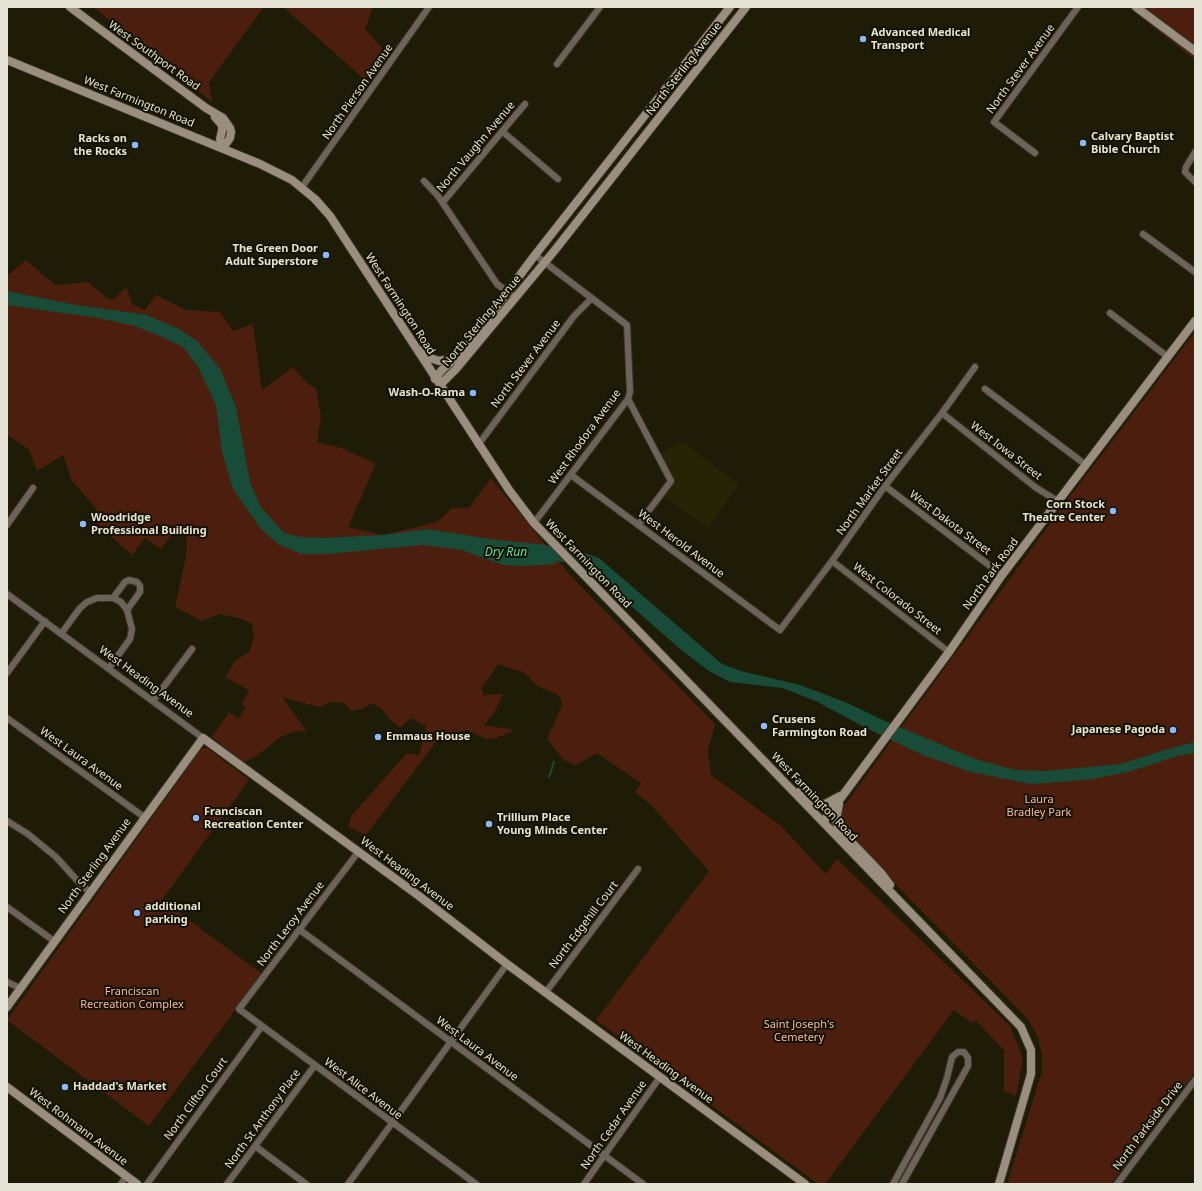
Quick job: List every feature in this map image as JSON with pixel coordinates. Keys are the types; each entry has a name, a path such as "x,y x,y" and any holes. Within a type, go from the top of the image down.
{"main road":[{"name":"West Southport Road","path":"70,7 206,108 222,125 220,138 223,148"},
{"name":"North Sterling Avenue","path":"730,7 535,255 461,354 442,370 436,379 443,382 452,374 545,263 746,7"},
{"path":"1136,7 1195,51"},
{"name":"West Farmington Road","path":"7,60 223,148 281,174 302,187 315,199 330,216 478,444 517,502 534,523 1014,1018 1023,1031 1029,1044 1032,1059 1031,1076 999,1184"},
{"name":"North Park Road","path":"823,822 896,721 949,652 1002,575 1059,502 1195,321"},
{"path":"406,335 428,357 444,360 451,358 460,351 485,323"},
{"name":"North Sterling Avenue","path":"7,1007 90,891 203,738"},
{"name":"West Heading Avenue","path":"203,738 358,851 804,1184"},
{"path":"781,779 815,804 825,804 844,794"},
{"path":"844,794 837,809 836,820 838,828 881,873 905,907"},
{"name":"West Rohmann Avenue","path":"7,1087 137,1184"}],"street":[{"name":"North Pierson Avenue","path":"302,187 429,7"},
{"path":"557,64 600,7"},
{"name":"North Stever Avenue","path":"1035,153 994,122 1078,7"},
{"name":"North Vaughn Avenue","path":"443,202 525,104"},
{"path":"503,132 558,179"},
{"path":"1195,152 1186,167 1188,176 1195,182"},
{"path":"424,181 443,202 497,284 516,297"},
{"path":"1143,234 1195,272"},
{"name":"West Rhodora Avenue","path":"534,523 628,398 630,392 627,325 535,255"},
{"name":"North Stever Avenue","path":"478,444 574,316 592,298"},
{"path":"1110,313 1168,357"},
{"name":"North Market Street","path":"780,630 832,561 885,486 942,413 975,366"},
{"path":"984,389 1086,465"},
{"path":"628,398 671,481 638,525"},
{"name":"West Iowa Street","path":"942,413 1059,502"},
{"name":"West Herold Avenue","path":"571,475 780,630"},
{"name":"West Dakota Street","path":"885,486 1002,575"},
{"path":"7,525 33,488"},
{"name":"West Colorado Street","path":"832,561 949,652"},
{"path":"112,598 125,582 130,580 137,582 140,586 140,592 127,610"},
{"name":"West Heading Avenue","path":"7,594 203,738"},
{"path":"61,634 80,608 87,602 97,598 112,598 121,602 127,610 132,629 130,639 109,668"},
{"path":"7,673 44,622"},
{"path":"154,701 192,649"},
{"name":"West Laura Avenue","path":"7,718 144,817"},
{"path":"7,821 28,834 56,857 84,888 90,891"},
{"name":"North Leroy Avenue","path":"239,1009 358,851"},
{"name":"North Edgehill Court","path":"546,992 638,869"},
{"path":"7,907 54,942"},
{"name":"West Laura Avenue","path":"300,930 642,1184"},
{"path":"348,1184 508,964"},
{"path":"7,982 20,988"},
{"name":"West Alice Avenue","path":"239,1009 476,1184"},
{"name":"North Clifton Court","path":"147,1184 262,1026"},
{"path":"893,1184 940,1098 952,1057 958,1052 964,1052 968,1058 968,1066 902,1184"},
{"name":"North St Anthony Place","path":"228,1184 315,1065"},
{"name":"North Cedar Avenue","path":"584,1184 660,1077"},
{"name":"North Parkside Drive","path":"1117,1184 1195,1080"},
{"path":"255,1146 306,1184"},
{"path":"121,1184 126,1176"}],"shaded area":[{"path":"683,442 739,484 708,528 661,494 671,481 658,455"}],"green space":[{"path":"93,7 264,7 209,82 212,102"},
{"path":"283,7 373,7 365,29 383,49 365,80"},
{"path":"1128,7 1195,7 1195,60"},
{"name":"Saint Joseph's Cemetery","path":"26,260 55,285 88,282 108,299 113,300 126,287 133,305 145,310 156,295 186,310 220,312 233,331 253,324 262,390 293,367 308,384 316,388 321,418 317,442 342,448 376,464 348,527 383,535 437,522 452,508 469,508 491,478 570,575 715,724 708,750 711,775 780,825 826,874 837,859 1010,1026 1023,1058 1016,1096 1004,1091 1004,1050 975,1020 972,1023 954,1010 825,1184 818,1184 596,1020 709,871 651,805 635,792 641,783 597,753 576,765 564,760 547,739 562,705 561,698 556,694 537,686 525,673 498,664 482,688 483,695 503,694 494,713 484,725 515,730 497,738 486,739 467,730 452,733 436,742 366,835 348,827 352,815 407,753 419,755 426,726 411,718 400,728 390,720 381,708 371,703 364,708 352,711 344,703 331,702 319,707 282,697 307,732 297,731 282,736 255,757 243,762 212,737 229,712 238,719 246,707 242,704 249,690 225,677 235,661 249,652 254,638 252,624 239,618 219,614 202,621 175,607 186,556 187,536 174,531 161,549 145,538 132,555 91,519 97,509 72,481 63,455 37,471 29,450 7,434 7,276"},
{"name":"Laura Bradley Park","path":"1195,332 1195,1072 1111,1184 1007,1184 1042,1071 1042,1055 1038,1038 1028,1019 840,828 839,813 1062,507"},
{"name":"Franciscan Recreation Complex","path":"202,748 207,748 249,780 162,900 262,974 149,1126 7,1020"}],"water":[{"name":"Dry Run","path":"7,291 76,305 147,315 179,329 198,342 220,369 236,407 250,482 260,506 284,533 300,537 323,538 383,535 427,529 490,539 547,545 544,550 548,545 570,548 599,558 722,664 741,671 800,685 845,702 883,720 975,759 1015,770 1046,771 1121,764 1195,742 1195,753 1177,756 1128,772 1087,780 1030,784 971,772 923,755 864,727 816,701 782,688 730,682 709,671 680,649 629,604 607,580 592,568 581,564 554,561 557,564 521,566 503,565 462,550 423,545 327,554 301,554 278,544 261,529 233,489 222,452 216,405 198,367 183,347 135,326 99,318 7,305"}],"waterway":[{"path":"549,777 554,762"}],"place":[{"name":"Advanced Medical Transport","path":"863,39"},
{"name":"Calvary Baptist Bible Church","path":"1083,143"},
{"name":"Racks on the Rocks","path":"135,145"},
{"name":"The Green Door Adult Superstore","path":"326,255"},
{"name":"Wash-O-Rama","path":"473,393"},
{"name":"Corn Stock Theatre Center","path":"1113,511"},
{"name":"Woodridge Professional Building","path":"83,524"},
{"name":"Crusens Farmington Road","path":"764,726"},
{"name":"Japanese Pagoda","path":"1173,730"},
{"name":"Emmaus House","path":"378,737"},
{"name":"Franciscan Recreation Center","path":"196,818"},
{"name":"Trillium Place Young Minds Center","path":"489,824"},
{"name":"additional parking","path":"137,913"},
{"name":"Haddad's Market","path":"65,1087"}]}
